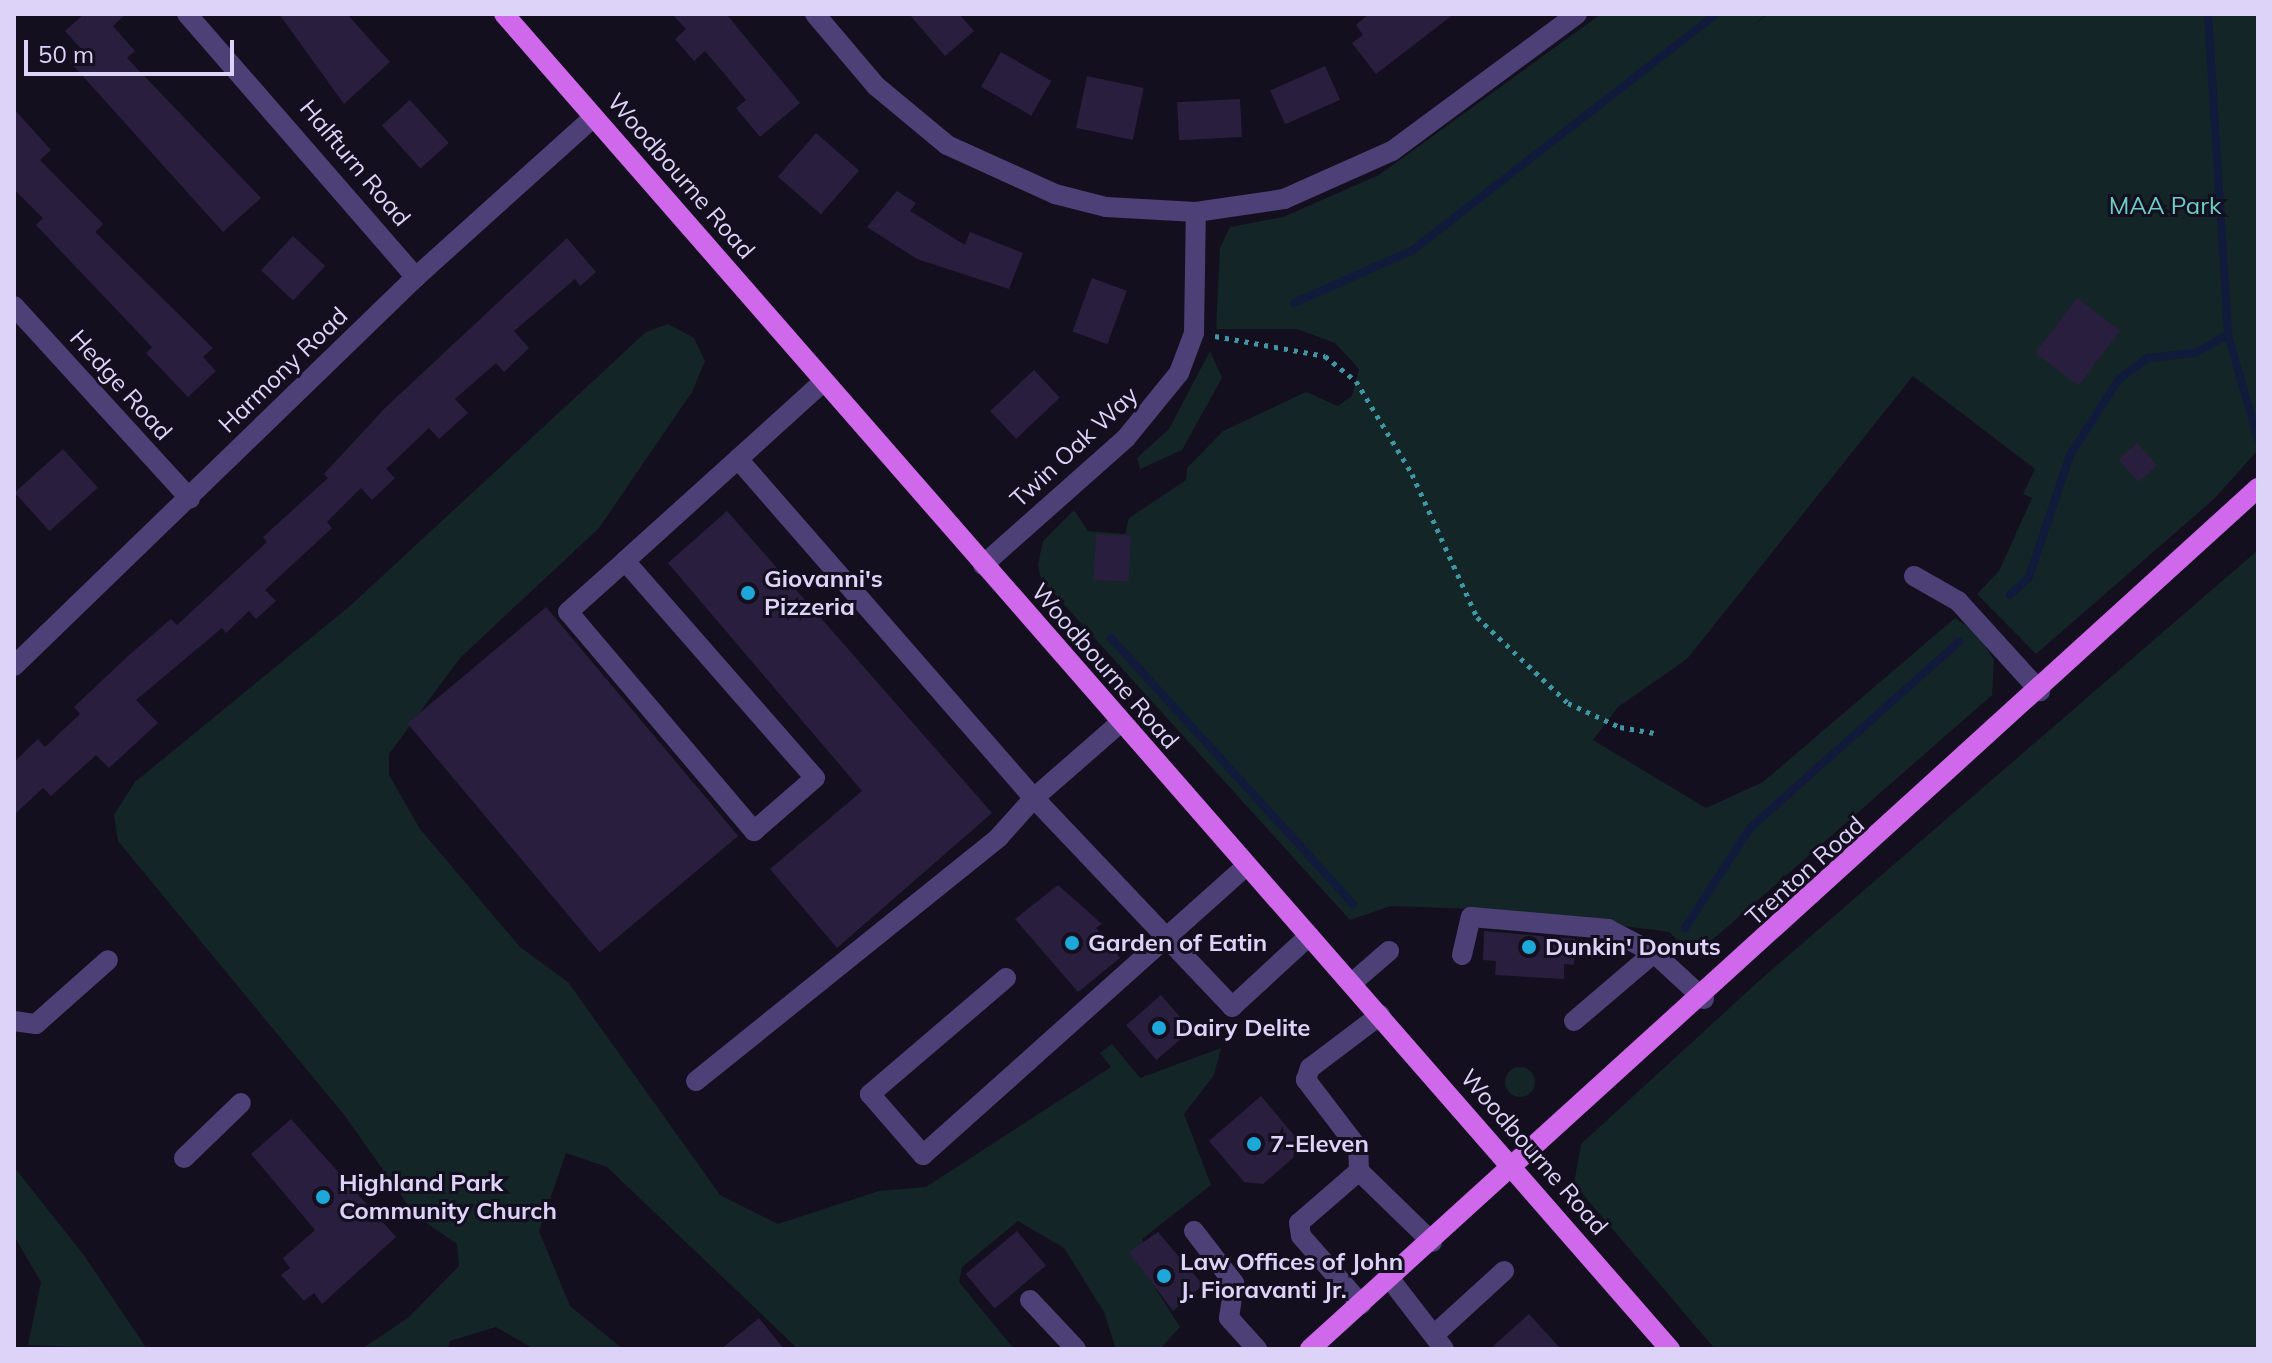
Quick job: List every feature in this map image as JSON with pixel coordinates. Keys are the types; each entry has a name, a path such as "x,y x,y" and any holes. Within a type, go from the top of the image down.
{"main road":[{"name":"Woodbourne Road","path":"504,14 1120,723 1352,983 1670,1349"},
{"name":"Trenton Road","path":"1310,1349 1704,999 2258,488"}],"street":[{"name":"Halfturn Road","path":"187,14 416,277"},
{"path":"815,14 876,86 947,145 1055,194 1106,207 1196,212 1284,199 1392,151 1577,14"},
{"name":"Harmony Road","path":"14,666 416,277 594,117"},
{"name":"Twin Oak Way","path":"983,565 1160,404 1194,333 1196,212"},
{"name":"Hedge Road","path":"14,306 190,499"},
{"path":"625,561 815,778 754,831 568,612 824,381"},
{"path":"738,459 1034,798 1232,1007 1309,936"},
{"path":"1914,576 1958,601 2040,691"},
{"path":"696,1081 999,837 1034,798 1120,723"},
{"path":"1006,978 870,1094 923,1155 1169,939 1246,866"},
{"path":"1462,955 1471,917 1608,929 1654,953 1704,999"},
{"path":"1352,983 1389,951"},
{"path":"1574,1021 1654,953"},
{"path":"14,1021 36,1024 108,960"},
{"path":"1380,1015 1310,1068 1306,1080 1358,1148 1359,1171 1432,1242"},
{"path":"184,1158 241,1103"},
{"path":"1359,1171 1299,1223 1301,1236 1361,1304"},
{"path":"1194,1231 1234,1283 1229,1318 1257,1349"},
{"path":"1390,1279 1439,1342 1504,1271"},
{"path":"1030,1300 1076,1349"}],"path":[{"path":"1194,333 1304,350 1342,369 1377,406 1477,617 1568,703 1620,727 1654,733"}],"green space":[{"name":"MAA Park","path":"1601,14 1767,14 1753,25 1769,14 2258,14 2258,450 2214,499 2036,654 1977,594 1999,571 2032,498 2023,494 2035,469 1913,376 1687,659 1618,707 1593,740 1706,808 1763,782 1955,618 1978,634 1994,660 1992,695 1694,956 1669,932 1501,910 1391,906 1350,920 1041,579 1038,565 1043,541 1074,510 1088,531 1125,534 1129,518 1186,480 1187,468 1223,431 1306,392 1338,406 1352,396 1359,369 1335,343 1297,329 1216,329 1220,248 1230,227 1283,217 1379,175"},
{"path":"668,324 694,338 705,361 692,392 599,528 460,658 389,754 389,775 420,829 520,947 568,982 720,1195 778,1224 879,1191 926,1187 1111,1067 1100,1053 1112,1044 1140,1078 1221,1048 1214,1075 1184,1114 1211,1185 1142,1239 1156,1289 1180,1327 1160,1349 1116,1349 1104,1312 1064,1248 1018,1221 962,1267 959,1282 1014,1349 798,1349 607,1167 566,1153 539,1231 570,1306 623,1349 534,1349 496,1327 450,1341 448,1349 362,1349 409,1317 459,1266 457,1244 415,1215 345,1116 118,841 114,815 135,782 350,606 646,332"},
{"path":"1210,351 1222,378 1182,450 1140,469 1137,458 1169,429"},
{"path":"2258,550 2258,1349 1715,1349 1574,1184 1581,1144 1760,980"},
{"path":"1520,1067 1531,1071 1535,1082 1531,1093 1520,1097 1509,1093 1505,1082 1509,1071"},
{"path":"14,1167 83,1254 147,1349 28,1345 41,1282 14,1236"}],"building":[{"path":"84,14 126,14 113,26 135,51 127,58 261,198 223,232 71,63 84,52 65,31"},
{"path":"279,14 347,14 390,62 344,104"},
{"path":"672,14 726,14 800,103 760,137 736,108 746,100 705,51 694,61 675,39 686,29"},
{"path":"909,14 959,14 974,31 945,56"},
{"path":"1369,14 1454,14 1376,74 1352,43 1363,35 1356,25"},
{"path":"1001,52 1051,81 1031,116 981,87"},
{"path":"1325,66 1340,100 1285,124 1270,90"},
{"path":"1087,76 1144,88 1133,140 1076,128"},
{"path":"1240,99 1242,137 1179,140 1177,102"},
{"path":"410,100 449,143 421,169 382,125"},
{"path":"14,109 51,150 40,160 103,224 95,232 213,348 203,357 216,371 188,397 146,353 152,347 36,225 43,218 14,189"},
{"path":"816,133 859,170 821,214 778,177"},
{"path":"897,191 916,203 910,211 965,245 970,232 1023,253 1009,289 917,259 867,227"},
{"path":"293,236 325,266 293,300 261,270"},
{"path":"567,238 596,272 580,286 575,279 514,331 529,348 504,372 496,363 455,399 468,413 439,439 429,428 386,469 395,478 372,500 361,488 327,522 332,528 265,590 276,601 256,619 249,611 226,633 222,628 136,700 158,723 109,768 96,755 51,796 43,788 14,815 14,762 38,739 45,747 80,714 74,707 128,656 171,619 177,625 267,542 263,537 328,478 324,474 385,408"},
{"path":"1092,278 1127,291 1107,344 1073,332"},
{"path":"2077,298 2120,330 2079,386 2035,353"},
{"path":"1034,370 1060,398 1016,439 990,411"},
{"path":"2137,443 2157,465 2138,482 2118,460"},
{"path":"63,449 98,488 49,531 15,492"},
{"path":"727,511 992,813 837,948 770,869 862,791 668,563"},
{"path":"1096,534 1131,536 1129,582 1094,580"},
{"path":"546,607 738,836 600,952 407,723"},
{"name":"Garden of Eatin","path":"1058,885 1102,924 1096,928 1120,958 1078,992 1015,919"},
{"name":"Dunkin' Donuts","path":"1484,931 1575,939 1574,965 1564,964 1564,979 1495,975 1496,961 1483,960"},
{"name":"Dairy Delite","path":"1161,995 1191,1030 1156,1060 1126,1025"},
{"name":"7-Eleven","path":"1261,1096 1299,1141 1293,1158 1263,1184 1244,1182 1209,1141"},
{"name":"Highland Park Community Church","path":"291,1119 396,1237 322,1304 314,1293 304,1301 281,1275 290,1268 283,1258 315,1230 251,1154"},
{"path":"1017,1231 1046,1265 995,1309 966,1274"},
{"path":"1158,1232 1203,1285 1173,1311 1129,1252"},
{"path":"1529,1314 1561,1349 1490,1349"},
{"path":"759,1318 784,1349 721,1349"}],"waterway":[{"path":"1294,303 1413,250 1716,14"},
{"path":"2208,14 2228,335 2258,439"},
{"path":"2010,595 2029,577 2070,455 2119,379 2148,358 2195,353 2228,335"},
{"path":"1111,638 1353,904"},
{"path":"1685,928 1750,828 1959,642"}],"place":[{"name":"Giovanni's Pizzeria","path":"748,593"},
{"name":"Garden of Eatin","path":"1072,943"},
{"name":"Dunkin' Donuts","path":"1529,947"},
{"name":"Dairy Delite","path":"1159,1028"},
{"name":"7-Eleven","path":"1254,1144"},
{"name":"Highland Park Community Church","path":"323,1197"},
{"name":"Law Offices of John J. Fioravanti Jr.","path":"1164,1276"}]}
